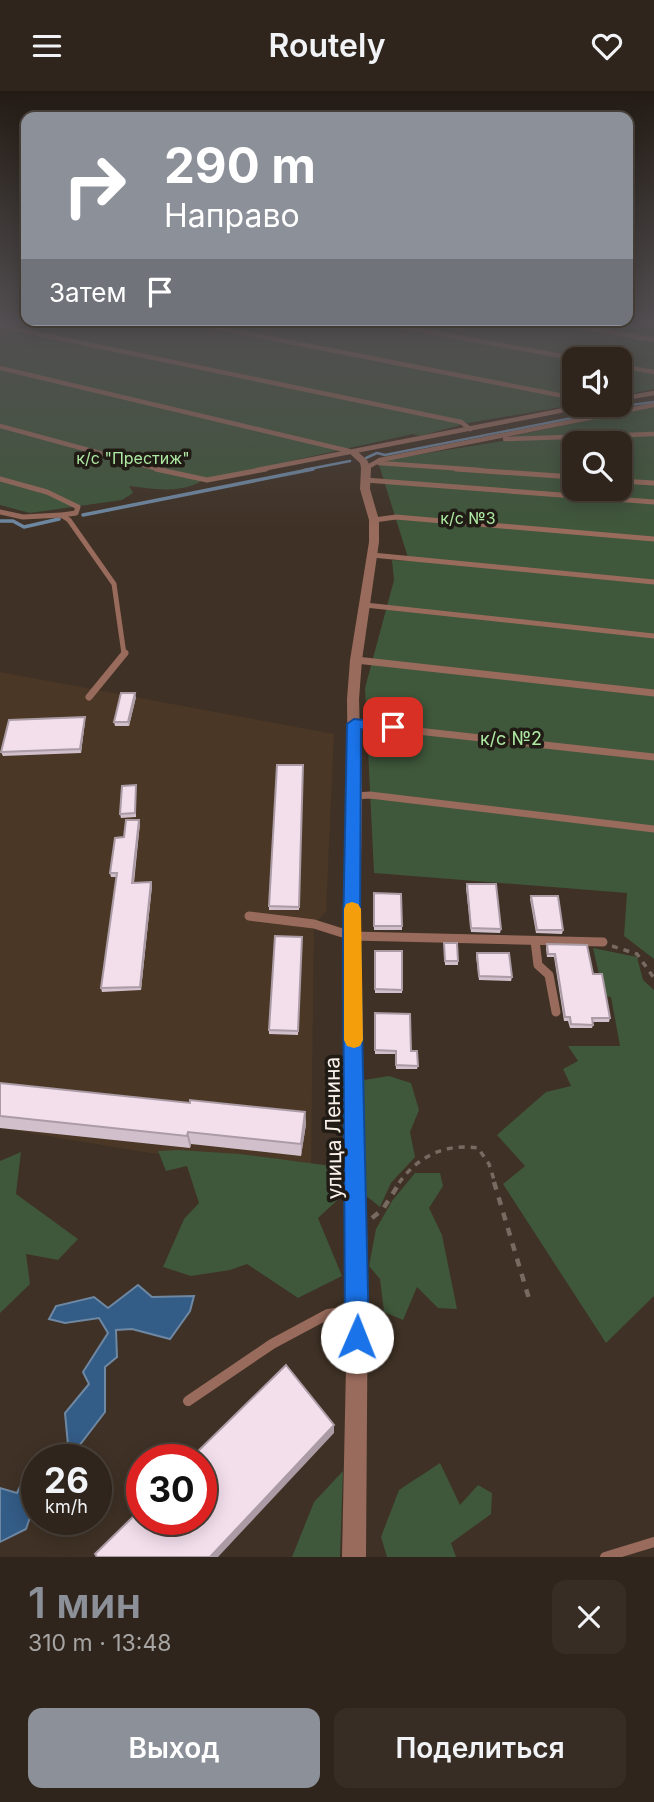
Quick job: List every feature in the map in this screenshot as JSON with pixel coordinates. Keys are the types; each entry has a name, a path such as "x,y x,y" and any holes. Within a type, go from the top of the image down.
{"street":[{"path":"354,453 371,465"},
{"name":"улица Ленина","path":"354,1557 358,1310 352,936 355,796 353,699 356,660 372,555 373,520 365,480 371,465"}],"lane":[{"path":"99,392 354,453"},
{"path":"318,392 460,422 470,429"},
{"path":"632,397 654,393"},
{"path":"371,465 654,405"},
{"path":"0,426 204,479 220,479 562,411"},
{"path":"494,437 654,434"},
{"path":"371,465 562,476"},
{"path":"0,479 47,492 78,507 76,513 61,515 23,517 0,512"},
{"path":"365,480 654,502"},
{"path":"632,482 654,483"},
{"path":"61,515 69,520 114,584 125,653 89,697"},
{"path":"373,520 396,517 654,539"},
{"path":"372,555 654,582"},
{"path":"365,605 654,636"},
{"path":"356,660 654,693"},
{"path":"354,724 654,757"},
{"path":"355,796 370,795 654,829"},
{"path":"249,916 314,924 352,936 603,942"},
{"path":"535,940 538,965 549,975 556,1012"},
{"path":"188,1401 272,1344 328,1314 358,1310"},
{"path":"605,1557 654,1542"}],"path":[{"path":"603,942 637,954 654,978"},
{"path":"357,1226 381,1213 406,1174 433,1152 460,1144 478,1148 489,1164 530,1302"}],"shaded area":[{"path":"0,672 334,734 326,912 314,924 311,1168 150,1153 0,1128"}],"green space":[{"name":"к/с \"Престиж\"","path":"0,392 562,392 562,407 468,423 420,436 413,434 218,477 207,477 199,483 180,489 129,486 133,493 122,500 30,513 0,505"},
{"name":"к/с №2","path":"654,407 654,959 624,936 627,893 374,873 365,688 394,580 392,560 409,561 379,465 391,459 503,441 503,438 605,417 632,417 632,412"},
{"path":"593,948 637,957 643,980 654,990 654,1296 606,1343 503,1184 525,1166 497,1135 546,1092 571,1086 563,1069 578,1061 568,1046 620,1046 611,997 604,996"},
{"path":"389,1076 411,1083 419,1110 410,1132 415,1157 391,1183 380,1207 365,1195 364,1080"},
{"path":"158,1151 240,1154 332,1166 344,1194 318,1218 342,1276 298,1298 247,1264 230,1270 191,1276 163,1267 184,1219 199,1203 187,1166 166,1171"},
{"path":"21,1152 16,1194 78,1239 58,1260 26,1254 30,1284 0,1313 0,1161"},
{"path":"415,1173 440,1173 443,1186 429,1208 442,1235 457,1309 438,1308 417,1287 403,1320 384,1312 380,1279 369,1266 376,1229 392,1201"},
{"path":"440,1463 460,1505 478,1485 492,1493 491,1514 451,1543 456,1557 387,1557 381,1537 399,1490"},
{"path":"343,1471 340,1557 292,1557 314,1502"}],"water":[{"path":"138,1285 152,1297 194,1296 190,1311 170,1339 132,1329 116,1330 117,1357 105,1367 105,1412 80,1444 68,1444 65,1413 89,1384 83,1372 108,1333 99,1318 65,1323 49,1319 56,1306 94,1297 108,1308"},
{"path":"21,1484 21,1532 0,1542 0,1488 17,1493"}],"building":[{"path":"121,693 135,693 128,722 114,722"},
{"path":"85,717 80,749 1,752 9,720"},
{"path":"277,765 303,765 299,907 269,906"},
{"path":"136,785 135,813 120,814 122,786"},
{"path":"126,820 139,820 132,883 151,882 140,987 101,988 117,873 110,873 115,838 124,837"},
{"path":"467,884 496,884 501,929 471,928"},
{"path":"374,893 401,894 402,926 374,926"},
{"path":"531,896 558,896 563,930 537,930"},
{"path":"275,936 302,937 298,1031 269,1030"},
{"path":"444,943 457,943 458,961 445,961"},
{"path":"547,944 587,945 593,974 602,974 610,1018 592,1018 593,1025 571,1024 570,1017 565,1017 555,954 548,954"},
{"path":"375,951 402,951 402,990 375,989"},
{"path":"477,953 509,953 512,977 479,976"},
{"path":"375,1013 410,1014 411,1051 417,1051 418,1066 396,1065 396,1051 375,1050"},
{"path":"0,1083 305,1112 301,1144 188,1132 187,1136 0,1116"},
{"path":"286,1365 334,1425 210,1557 97,1557 95,1554 126,1524 126,1535 217,1535 217,1444 205,1444"}],"waterway":[{"path":"366,458 377,453 385,455 572,418 608,408 654,402"},
{"path":"304,470 350,461"},
{"path":"83,515 313,469"},
{"path":"0,521 13,521 24,527 59,519"}],"slow traffic":[{"path":"352,909 354,1040"}],"route":[{"path":"357,1337 352,936 354,724 393,727"}],"park label":[{"name":"к/с №3","path":"468,518"}]}
